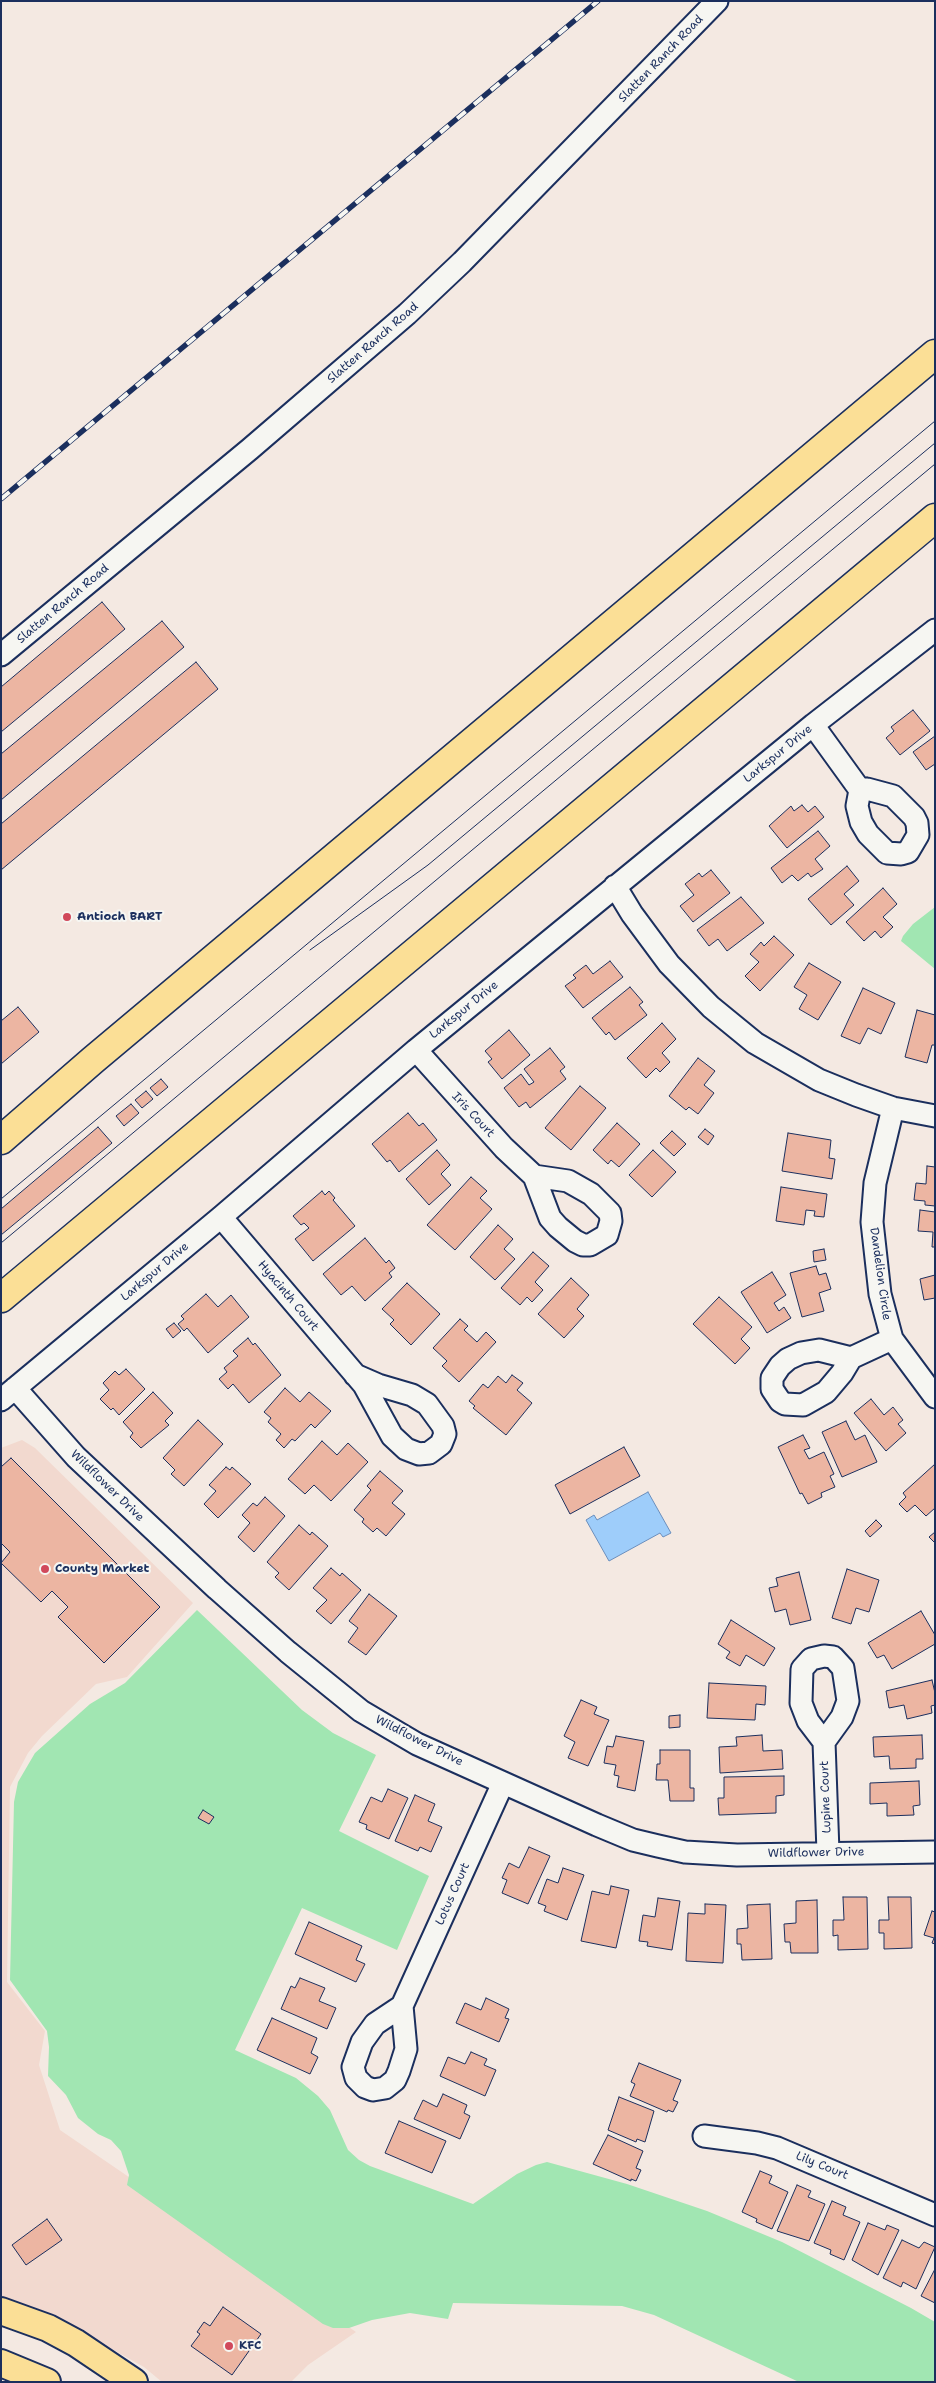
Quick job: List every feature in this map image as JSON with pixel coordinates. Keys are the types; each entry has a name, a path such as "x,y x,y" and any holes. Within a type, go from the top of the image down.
{"highway":[{"path":"3,1138 93,1060 935,354"},
{"path":"1,1298 935,518"}],"main road":[{"path":"1,2311 48,2328 76,2343 134,2382"},
{"path":"1,2363 46,2382"}],"street":[{"name":"Slatten Ranch Road","path":"1,655 250,449 406,314 462,262 717,1"},
{"name":"Larkspur Drive","path":"8,1394 221,1217 416,1050 615,886 935,630"},
{"path":"813,726 860,790"},
{"path":"615,886 632,914 669,964 711,1007 738,1030 772,1054 819,1080 894,1108 935,1116"},
{"name":"Iris Court","path":"416,1050 481,1124 534,1176"},
{"name":"Dandelion Circle","path":"894,1108 875,1183 872,1222 880,1294 892,1339 935,1398"},
{"name":"Hyacinth Court","path":"221,1217 355,1374"},
{"path":"851,1358 892,1339"},
{"name":"Wildflower Drive","path":"8,1394 57,1437 116,1495 230,1601 331,1688 391,1729 503,1783 633,1840 658,1846 712,1854 935,1852"},
{"name":"Lupine Court","path":"824,1742 828,1852"},
{"name":"Lotus Court","path":"402,2006 503,1783"},
{"name":"Lily Court","path":"704,2136 757,2142 777,2148 935,2215"}],"shaded area":[{"path":"22,1440 35,1448 193,1603 127,1677 96,1684 42,1736 28,1753 10,1787 7,1982 45,2031 39,2065 60,2130 356,2332 308,2365 291,2382 162,2382 144,2367 44,2311 1,2296 1,1448"}],"green space":[{"path":"935,907 935,969 901,941 913,924"},
{"path":"197,1610 302,1710 333,1733 376,1755 339,1831 429,1876 397,1950 302,1908 235,2050 296,2078 318,2096 330,2110 348,2150 359,2160 370,2166 473,2204 517,2174 547,2162 627,2184 707,2211 782,2242 935,2322 935,2382 799,2382 654,2315 622,2306 453,2303 448,2319 410,2313 372,2320 349,2328 333,2328 323,2324 127,2185 129,2175 121,2151 111,2140 98,2134 78,2118 66,2095 48,2076 49,2047 47,2031 10,1980 14,1802 18,1782 35,1753 90,1704 125,1683"}],"water":[{"path":"648,1492 671,1533 663,1537 660,1533 609,1561 586,1520 594,1515 597,1520"}],"building":[{"path":"102,602 125,629 1,732 1,687"},
{"path":"162,621 184,647 1,800 1,754"},
{"path":"196,662 218,689 1,870 1,824"},
{"path":"913,710 930,731 900,755 886,738 894,731 891,727"},
{"path":"935,736 935,764 926,770 913,752"},
{"path":"802,805 808,812 815,806 824,817 787,848 769,826 791,806 794,811"},
{"path":"818,831 830,846 815,859 823,869 811,877 808,873 798,881 792,875 782,883 771,868"},
{"path":"847,866 859,881 844,894 854,905 831,925 808,899"},
{"path":"711,870 730,893 693,922 680,906 694,895 685,884 699,873 702,877"},
{"path":"883,888 897,904 883,917 893,927 881,938 875,931 864,941 846,922"},
{"path":"741,897 764,923 727,951 718,939 709,946 697,930"},
{"path":"774,936 794,955 760,991 745,976 759,962 750,954 761,942 764,946"},
{"path":"610,961 623,977 583,1008 565,986 576,978 573,975 586,965 593,974"},
{"path":"809,963 841,982 818,1020 799,1009 807,995 794,987"},
{"path":"630,987 643,1002 639,1005 647,1015 615,1040 609,1032 606,1035 592,1018"},
{"path":"863,988 895,1003 881,1034 868,1028 860,1044 841,1036"},
{"path":"18,1007 39,1032 1,1064 1,1021"},
{"path":"917,1010 935,1015 935,1045 932,1045 927,1063 905,1057"},
{"path":"662,1023 676,1039 662,1053 670,1062 660,1072 656,1068 646,1078 627,1058"},
{"path":"509,1030 530,1055 502,1079 488,1062 492,1059 485,1051"},
{"path":"550,1048 565,1067 560,1071 566,1079 530,1108 526,1102 519,1107 504,1088 521,1074 529,1085 534,1082 524,1069"},
{"path":"698,1058 715,1071 704,1085 714,1093 698,1114 689,1107 686,1110 669,1096"},
{"path":"161,1079 168,1087 157,1096 150,1088"},
{"path":"580,1086 606,1108 571,1150 545,1128"},
{"path":"146,1091 153,1099 142,1108 135,1100"},
{"path":"131,1104 139,1113 124,1126 116,1116"},
{"path":"408,1113 419,1126 423,1123 437,1140 399,1172 390,1160 387,1162 372,1144"},
{"path":"617,1123 640,1144 619,1167 611,1160 608,1164 593,1150"},
{"path":"98,1127 112,1143 1,1235 1,1209"},
{"path":"705,1129 714,1136 708,1145 698,1137"},
{"path":"672,1131 686,1144 674,1156 660,1143"},
{"path":"788,1133 831,1140 829,1158 835,1159 832,1179 782,1171"},
{"path":"437,1150 450,1165 441,1174 451,1185 429,1205 406,1179"},
{"path":"653,1150 676,1172 652,1197 629,1175"},
{"path":"927,1166 935,1167 935,1206 925,1205 925,1201 914,1200 916,1183 926,1184"},
{"path":"471,1177 487,1191 480,1198 492,1209 455,1250 427,1225"},
{"path":"781,1187 827,1194 824,1217 814,1216 815,1211 806,1210 804,1225 776,1221"},
{"path":"322,1191 325,1195 329,1191 335,1198 333,1200 355,1226 313,1261 295,1239 309,1228 304,1223 301,1225 293,1216"},
{"path":"920,1210 935,1212 935,1247 932,1247 933,1232 918,1231"},
{"path":"498,1225 513,1239 504,1249 515,1259 495,1280 470,1257"},
{"path":"365,1238 386,1263 389,1260 395,1268 389,1273 392,1277 365,1301 352,1286 341,1295 323,1274"},
{"path":"824,1249 826,1260 814,1262 813,1251"},
{"path":"533,1252 549,1266 535,1282 543,1290 532,1302 527,1297 520,1305 501,1288"},
{"path":"816,1266 819,1275 826,1273 831,1289 819,1293 824,1311 802,1317 790,1273"},
{"path":"772,1272 786,1295 774,1303 779,1311 784,1307 791,1318 767,1333 741,1292"},
{"path":"935,1275 935,1298 924,1300 920,1279"},
{"path":"571,1278 589,1295 577,1309 584,1316 564,1338 538,1314"},
{"path":"407,1283 440,1314 411,1345 390,1324 394,1320 382,1309"},
{"path":"206,1294 218,1307 231,1295 249,1317 208,1353 187,1328 184,1331 178,1324 184,1319 181,1316"},
{"path":"719,1297 752,1327 741,1339 750,1348 735,1364 693,1324"},
{"path":"460,1319 468,1326 464,1330 477,1342 486,1332 496,1342 459,1382 442,1366 447,1361 433,1348"},
{"path":"174,1323 181,1331 173,1338 166,1329"},
{"path":"248,1338 253,1345 255,1343 281,1375 249,1403 233,1384 228,1389 219,1379 227,1372 224,1368 238,1356 233,1351"},
{"path":"126,1369 145,1389 119,1415 100,1399 109,1390 103,1383 115,1371 119,1375"},
{"path":"512,1375 523,1383 517,1390 532,1403 506,1435 473,1408 475,1406 469,1401 483,1384 488,1388 498,1376 506,1383"},
{"path":"285,1388 300,1402 309,1392 331,1411 315,1428 311,1424 295,1441 292,1439 284,1448 276,1440 281,1434 268,1422 271,1418 264,1412"},
{"path":"153,1392 173,1413 165,1421 169,1425 141,1448 130,1437 133,1433 123,1422"},
{"path":"871,1399 884,1415 893,1407 903,1420 898,1424 906,1433 886,1451 854,1413"},
{"path":"198,1420 223,1444 184,1486 171,1474 175,1470 163,1458"},
{"path":"846,1421 855,1440 865,1435 877,1462 842,1477 822,1432"},
{"path":"803,1435 810,1448 804,1450 809,1459 824,1452 834,1474 830,1476 835,1487 821,1493 822,1497 808,1504 802,1493 800,1494 778,1447"},
{"path":"322,1441 337,1455 348,1443 368,1462 331,1501 314,1485 305,1494 288,1479"},
{"path":"624,1447 640,1476 570,1514 555,1485"},
{"path":"11,1458 160,1607 104,1663 58,1617 68,1607 52,1591 41,1602 1,1563 10,1552 1,1543 1,1467"},
{"path":"935,1464 935,1508 926,1516 915,1505 907,1512 899,1504 906,1497 903,1493"},
{"path":"226,1467 230,1470 232,1467 251,1484 218,1518 204,1504 216,1491 209,1485"},
{"path":"380,1471 403,1491 392,1503 405,1514 386,1536 377,1528 373,1532 362,1522 364,1519 354,1510 371,1490 367,1486"},
{"path":"265,1497 285,1516 254,1552 238,1537 250,1523 242,1515 253,1503 257,1506"},
{"path":"876,1520 882,1526 870,1537 865,1531"},
{"path":"299,1525 310,1535 312,1532 328,1546 289,1590 275,1577 279,1573 267,1562"},
{"path":"935,1532 935,1543 929,1537"},
{"path":"331,1568 340,1576 342,1573 361,1590 331,1624 316,1611 327,1600 313,1588"},
{"path":"847,1569 879,1580 869,1612 856,1608 851,1624 832,1618"},
{"path":"799,1572 811,1620 790,1625 786,1609 775,1612 769,1588 778,1586 776,1578"},
{"path":"369,1594 397,1616 366,1655 348,1642 358,1628 349,1621"},
{"path":"921,1611 935,1635 935,1644 892,1669 884,1655 877,1658 868,1643"},
{"path":"731,1620 775,1648 764,1666 746,1655 740,1666 726,1658 730,1652 718,1644"},
{"path":"932,1680 935,1705 931,1706 932,1713 907,1719 904,1705 889,1708 886,1691"},
{"path":"709,1683 766,1686 765,1705 756,1704 755,1720 707,1718"},
{"path":"581,1700 597,1707 594,1714 609,1720 588,1766 568,1758 575,1742 564,1736"},
{"path":"680,1715 680,1727 669,1728 669,1716"},
{"path":"762,1735 763,1751 782,1750 783,1769 720,1773 719,1747 737,1746 736,1737"},
{"path":"922,1735 923,1759 916,1759 916,1768 890,1769 889,1756 874,1757 873,1737"},
{"path":"616,1736 644,1741 635,1791 617,1787 619,1776 614,1775 616,1765 604,1763 607,1746 613,1747"},
{"path":"660,1750 690,1750 690,1788 694,1788 694,1801 670,1801 668,1780 656,1780 657,1764 660,1764"},
{"path":"784,1776 784,1795 776,1796 776,1813 719,1815 718,1798 724,1798 724,1777"},
{"path":"919,1781 920,1805 913,1806 914,1815 887,1816 887,1803 870,1804 870,1783"},
{"path":"388,1789 408,1798 389,1839 366,1829 367,1825 359,1822 371,1797 382,1802"},
{"path":"415,1795 435,1804 428,1821 442,1827 431,1852 420,1847 418,1851 395,1841"},
{"path":"203,1810 214,1817 209,1824 198,1818"},
{"path":"529,1847 550,1856 528,1904 502,1893 507,1880 502,1878 509,1863 519,1868"},
{"path":"563,1868 584,1875 567,1920 544,1911 546,1906 538,1903 547,1879 558,1883"},
{"path":"611,1886 629,1890 616,1948 581,1941 592,1891 609,1895"},
{"path":"843,1897 867,1897 868,1949 838,1950 838,1935 833,1936 833,1920 844,1920"},
{"path":"888,1897 911,1897 912,1948 884,1949 884,1933 879,1933 879,1920 889,1920"},
{"path":"658,1898 680,1901 672,1950 647,1946 648,1942 639,1941 643,1915 655,1917"},
{"path":"817,1900 818,1953 791,1953 790,1942 785,1942 784,1924 796,1923 796,1901"},
{"path":"705,1904 726,1905 723,1963 686,1961 688,1913 705,1914"},
{"path":"770,1904 772,1959 742,1960 741,1944 737,1944 737,1929 748,1928 747,1905"},
{"path":"932,1911 935,1912 935,1944 932,1943 934,1938 924,1935"},
{"path":"309,1922 362,1946 356,1960 365,1964 356,1982 295,1954"},
{"path":"300,1978 325,1988 319,2001 336,2008 327,2029 281,2009 291,1986 295,1988"},
{"path":"486,1998 509,2009 505,2018 509,2019 499,2042 456,2023 465,2003 481,2010"},
{"path":"272,2018 317,2038 311,2053 318,2057 310,2074 257,2050"},
{"path":"471,2052 487,2059 484,2065 496,2070 485,2096 440,2076 448,2057 465,2064"},
{"path":"639,2063 681,2080 673,2100 678,2102 673,2112 668,2110 667,2112 630,2096 635,2084 631,2082"},
{"path":"443,2094 467,2105 464,2113 470,2116 460,2139 414,2119 423,2100 437,2107"},
{"path":"619,2097 654,2111 645,2142 637,2139 636,2142 608,2130"},
{"path":"399,2121 446,2141 432,2173 385,2153"},
{"path":"608,2135 643,2151 636,2168 641,2170 636,2181 631,2179 631,2181 593,2164"},
{"path":"760,2171 772,2176 769,2183 788,2192 772,2229 756,2222 757,2219 742,2212"},
{"path":"797,2185 811,2191 808,2197 825,2204 809,2241 777,2231"},
{"path":"832,2201 846,2207 843,2215 860,2222 844,2260 830,2254 831,2250 814,2243"},
{"path":"47,2219 62,2240 26,2265 12,2245"},
{"path":"868,2223 885,2230 887,2225 899,2230 878,2275 852,2260"},
{"path":"902,2240 919,2248 924,2242 935,2247 916,2289 903,2282 901,2287 883,2278"},
{"path":"935,2269 935,2303 921,2296"},
{"path":"223,2307 261,2334 232,2375 191,2346 200,2334 197,2332 204,2322 210,2326"}],"tram line":[{"path":"1,1199 935,421"},
{"path":"310,950 428,865 935,443"},
{"path":"1,1243 935,464"}],"railway":[{"path":"1,499 598,1"}],"place":[{"name":"Antioch BART","path":"67,917"},
{"name":"County Market","path":"45,1569"},
{"name":"KFC","path":"229,2346"}]}
